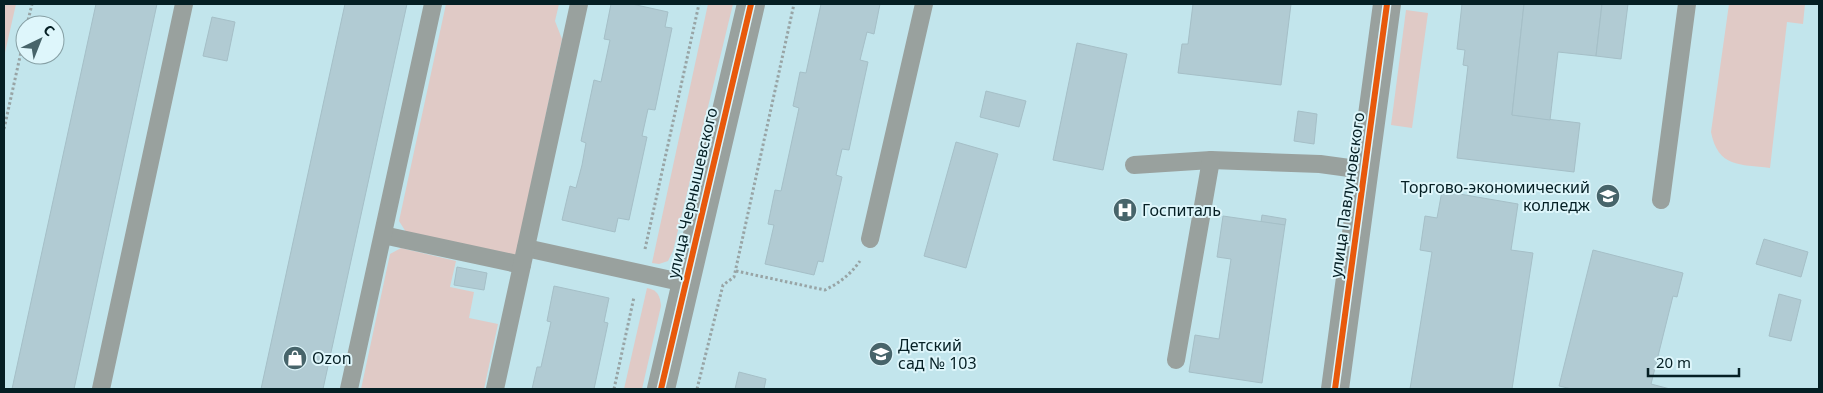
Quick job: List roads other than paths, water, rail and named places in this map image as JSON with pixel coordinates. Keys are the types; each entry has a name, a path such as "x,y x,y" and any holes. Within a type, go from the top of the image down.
{"street":[{"name":"улица Чернышевского","path":"661,389 752,4"},
{"name":"улица Павлуновского","path":"1335,389 1387,4"}],"lane":[{"path":"100,389 184,4"},
{"path":"350,389 433,4"},
{"path":"495,389 579,4"},
{"path":"870,239 924,4"},
{"path":"1661,200 1687,4"},
{"path":"1134,165 1211,160 1320,164 1364,170"},
{"path":"1176,360 1211,160"},
{"path":"383,235 640,273 685,283"}],"place":[{"name":"Торгово-экономический колледж","path":"1608,196"},
{"name":"Госпиталь","path":"1125,210"},
{"name":"Детский сад № 103","path":"881,354"},
{"name":"Ozon","path":"295,358"}]}
